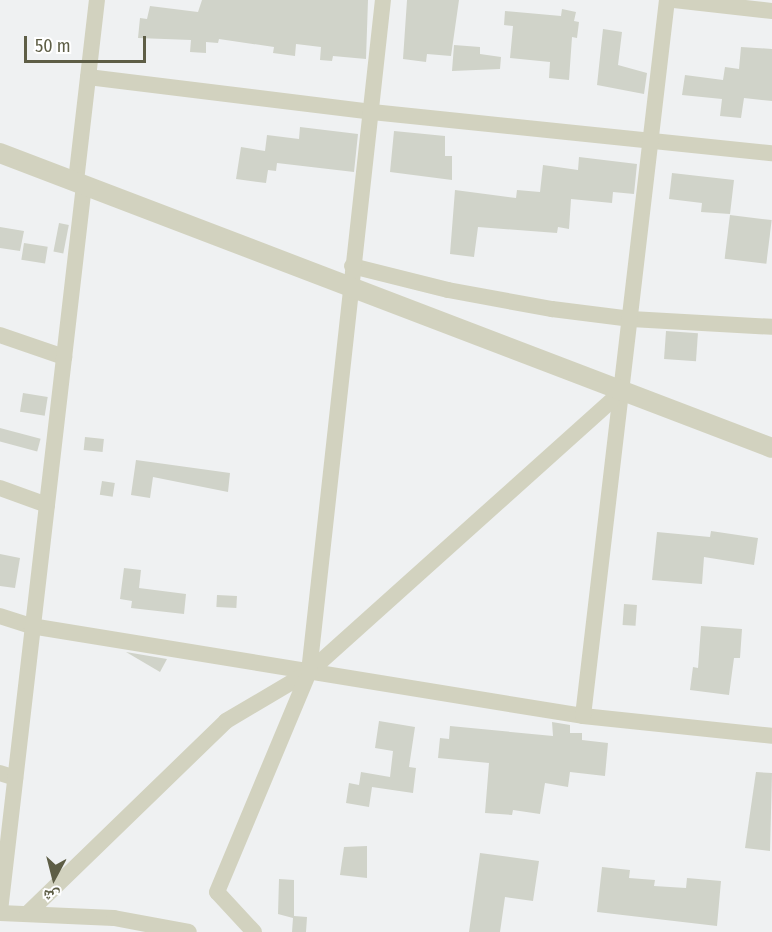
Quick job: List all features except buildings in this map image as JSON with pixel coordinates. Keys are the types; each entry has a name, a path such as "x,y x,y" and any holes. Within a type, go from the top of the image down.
{"street":[{"path":"97,0 48,505 7,775 0,912 114,918 189,932"},
{"path":"254,932 217,892 309,672 349,289 372,112 383,0"},
{"path":"583,716 667,0"},
{"path":"674,0 772,11"},
{"path":"88,77 372,112 772,153"},
{"path":"0,153 349,289 772,448"},
{"path":"352,266 448,290 631,319 772,327"},
{"path":"0,335 64,357"},
{"path":"27,914 226,721 309,672 622,391"},
{"path":"0,488 48,505"},
{"path":"0,616 31,626 583,716 772,736"}]}
